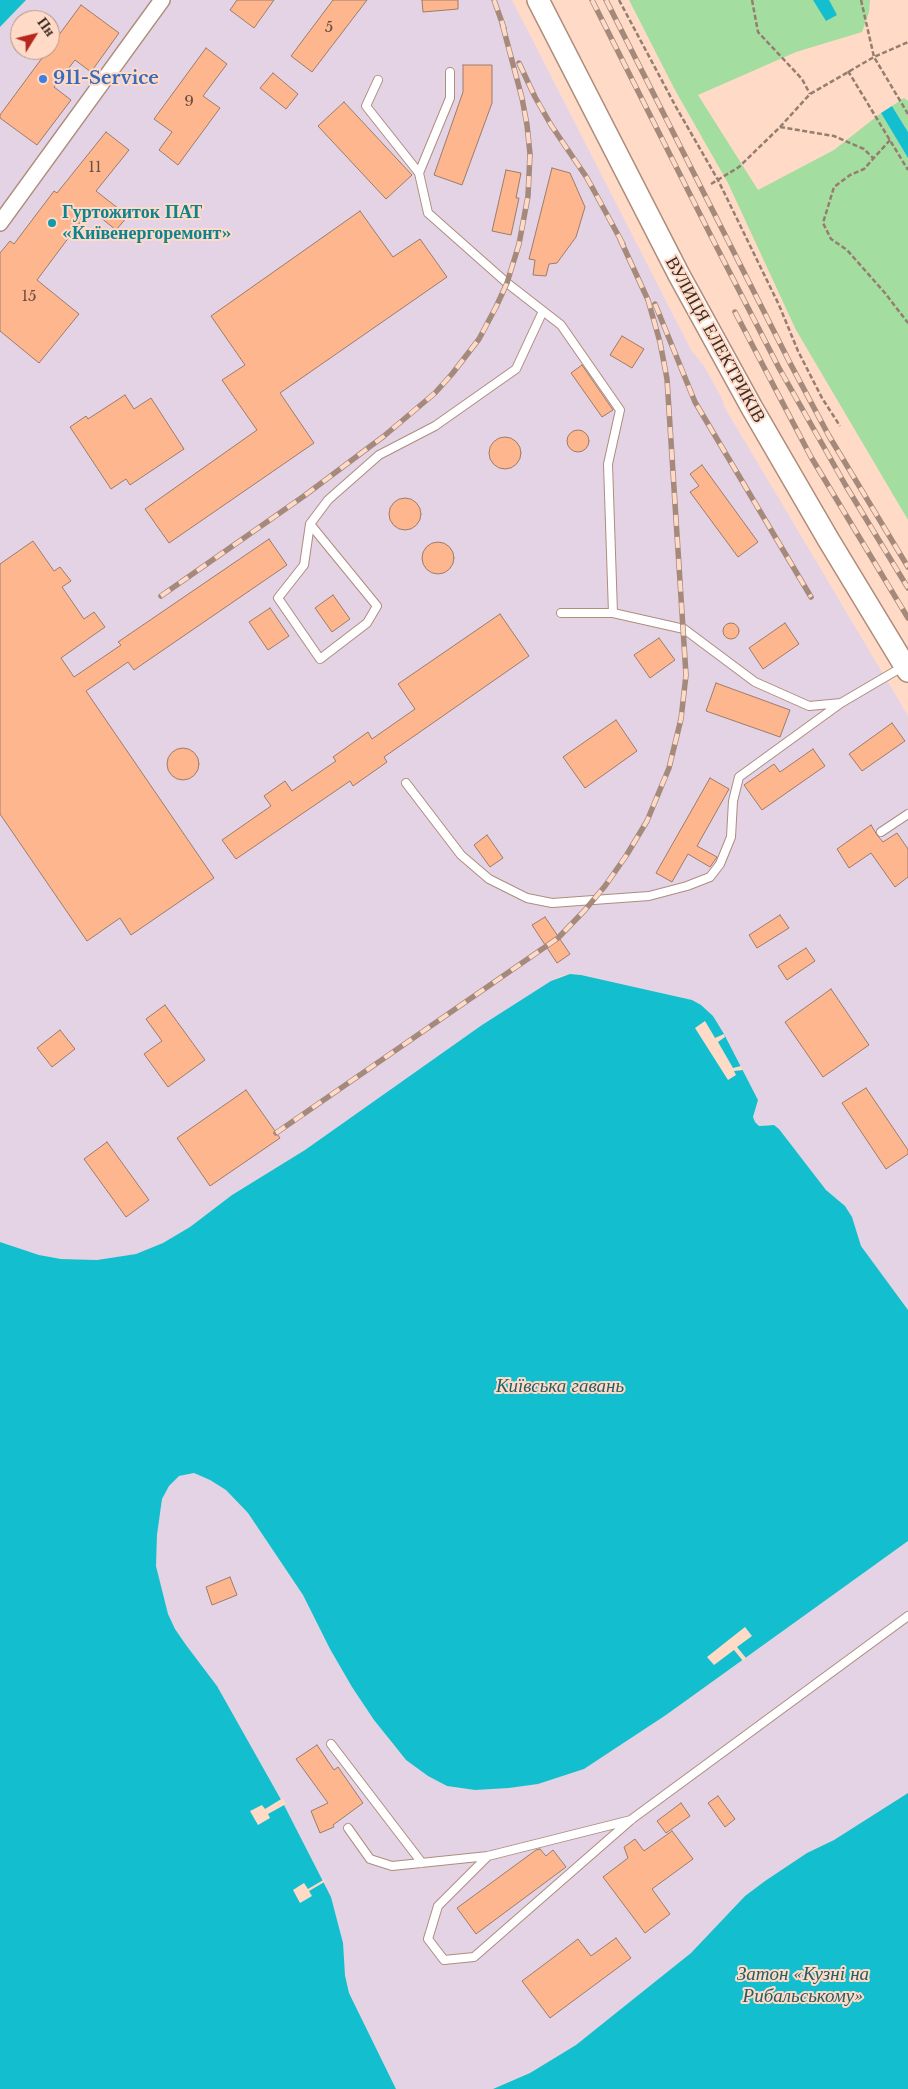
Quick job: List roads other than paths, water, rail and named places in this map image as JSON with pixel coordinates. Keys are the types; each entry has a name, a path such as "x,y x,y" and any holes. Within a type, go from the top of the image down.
{"street":[{"path":"0,223 162,0"},
{"name":"ВУЛИЦЯ ЕЛЕКТРИКІВ","path":"538,0 679,275 752,408 906,668"}],"lane":[{"path":"419,173 450,98 450,72"},
{"path":"378,80 366,106 419,173 428,213 507,283 561,325 620,410 608,464 613,613"},
{"path":"310,524 377,606 367,623 320,658 278,598 304,565 310,524 328,500 379,455 436,426 516,368 543,311"},
{"path":"561,613 613,613 684,629 755,682 809,706 841,703"},
{"path":"406,783 461,855 489,879 527,898 552,903 649,896 687,886 710,877 720,864 731,837 733,801 739,777 841,703 906,668"},
{"path":"880,832 908,814"},
{"path":"488,1856 438,1906 428,1939 444,1960 474,1957 632,1819 908,1616"},
{"path":"331,1744 422,1863"},
{"path":"348,1828 370,1859 392,1866 488,1856 632,1819"}],"water":[{"path":"0,0 26,0 16,10 10,10 10,17 0,27"},
{"path":"813,0 829,0 837,15 826,21"},
{"path":"892,106 908,132 908,158 881,113"},
{"name":"Київська гавань","path":"570,974 692,1000 713,1016 758,1100 753,1117 755,1122 759,1126 774,1125 779,1129 826,1190 845,1206 852,1217 861,1246 908,1310 908,1541 666,1715 584,1769 538,1784 475,1790 447,1786 428,1776 406,1760 374,1720 352,1687 330,1649 303,1595 248,1513 226,1490 210,1480 194,1473 179,1476 169,1486 162,1499 157,1535 156,1566 168,1614 175,1629 217,1686 284,1805 331,1897 343,1943 345,1975 349,1993 396,2089 0,2089 0,1242 39,1255 61,1259 97,1260 136,1254 163,1243 190,1227 232,1195 305,1150 482,1025 551,981"},
{"name":"Затон «Кузні на Рибальському»","path":"908,1793 908,2089 493,2089 530,2073 576,2045 691,1953 745,1896 807,1853 834,1840"}],"railway":[{"path":"494,0 504,28"},
{"path":"592,0 779,368 846,486 908,588"},
{"path":"606,0 790,363 829,436 908,567"},
{"path":"161,596 304,496 384,436 435,393 479,339 507,283 519,244 528,196 530,154 527,125 522,98 502,23"},
{"path":"519,63 551,125 587,178 623,244"},
{"path":"276,1133 558,938 605,886 626,856 647,821 669,768 681,719 686,675 667,379 660,342 648,300 620,239"},
{"path":"655,304 695,402 811,597"},
{"path":"735,312 811,457 908,618"}],"place":[{"name":"911-Service","path":"43,79"},
{"name":"Гуртожиток ПАТ «Київенергоремонт»","path":"52,223"}]}
